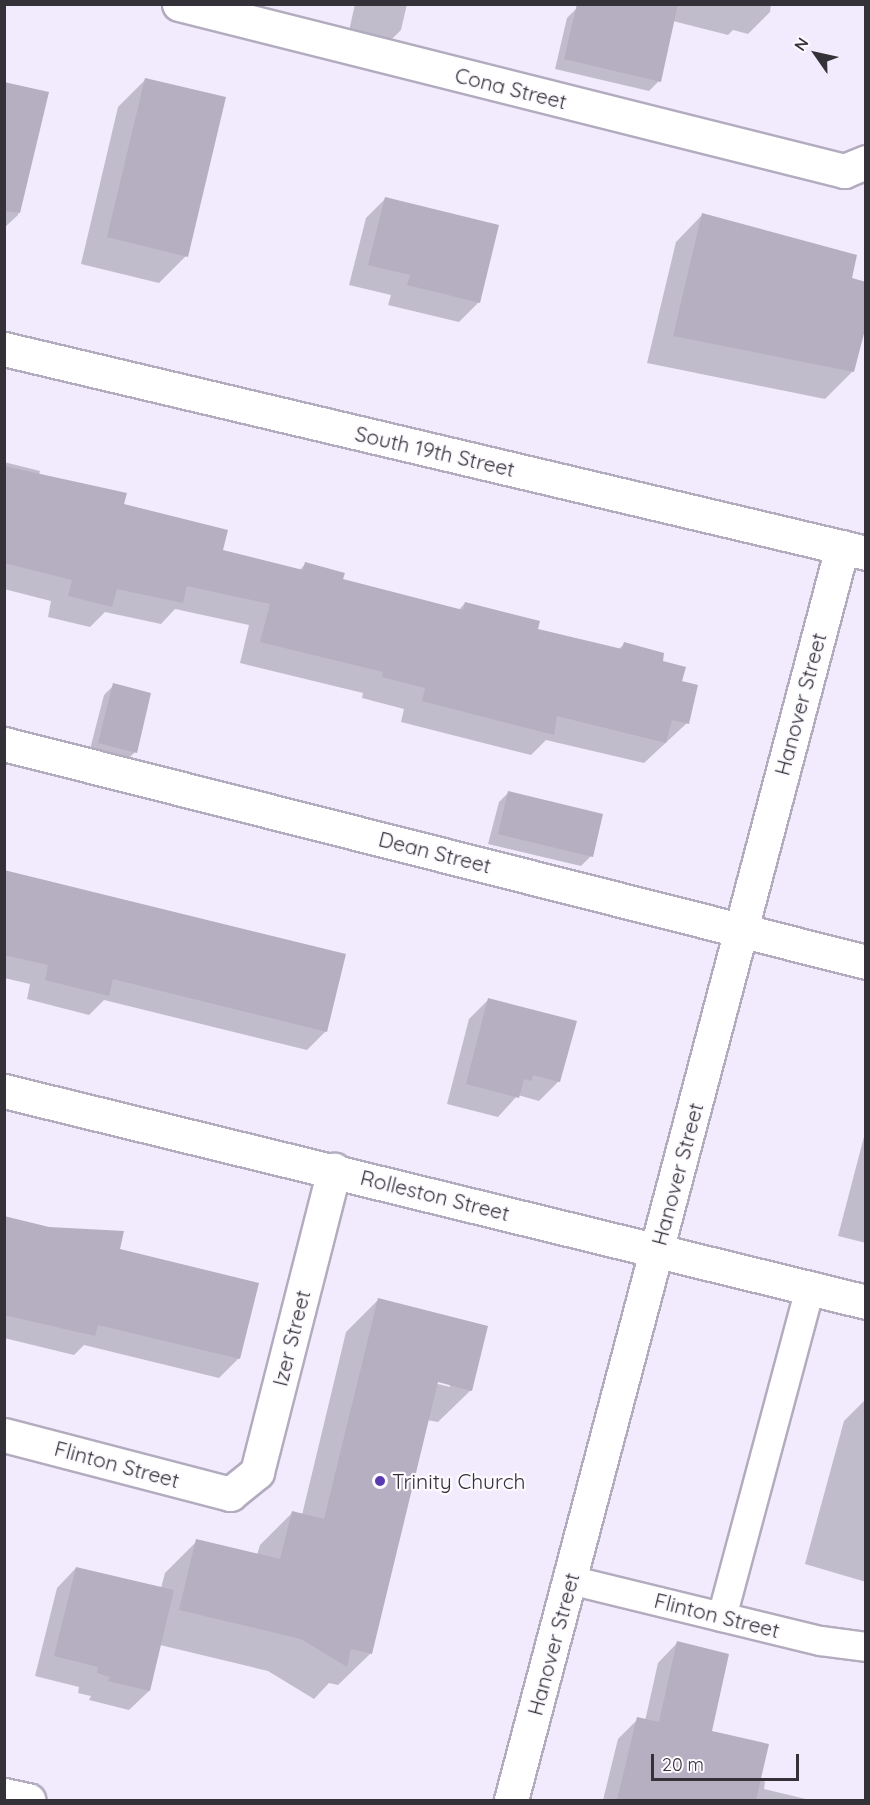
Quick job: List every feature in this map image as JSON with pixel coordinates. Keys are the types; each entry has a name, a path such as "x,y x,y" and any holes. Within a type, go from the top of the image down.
{"street":[{"name":"Cona Street","path":"178,4 855,166"},
{"name":"South 19th Street","path":"4,349 854,550"},
{"name":"Hanover Street","path":"511,1800 741,929 854,550"},
{"name":"Dean Street","path":"4,744 866,962"},
{"name":"Rolleston Street","path":"4,1092 334,1170 866,1302"},
{"name":"Izer Street","path":"230,1494 257,1472 334,1170"},
{"name":"Flinton Street","path":"4,1435 230,1494"},
{"path":"4,1795 28,1800"}],"lane":[{"path":"722,1617 810,1289"},
{"name":"Flinton Street","path":"570,1580 821,1641 866,1647"}],"building":[{"path":"577,4 678,4 661,82 564,59"},
{"path":"145,78 226,97 188,257 107,237"},
{"path":"4,82 49,92 20,213 4,211"},
{"path":"385,197 499,225 480,303 407,285 410,275 368,265"},
{"path":"702,213 857,255 852,278 866,282 866,326 854,372 673,336"},
{"path":"4,466 127,493 124,504 228,530 223,550 303,570 305,562 345,573 343,579 463,610 465,602 540,621 538,629 622,649 624,642 664,653 663,661 686,667 682,681 698,685 689,724 672,720 666,743 557,716 554,735 422,701 425,688 382,677 383,672 260,642 270,604 187,586 183,603 117,589 112,607 68,596 72,580 4,563"},
{"path":"113,683 151,693 137,753 98,743"},
{"path":"508,791 603,814 593,857 498,834"},
{"path":"4,870 346,954 327,1032 113,979 109,996 45,980 48,965 4,955"},
{"path":"488,998 577,1021 560,1082 533,1075 532,1081 524,1079 519,1098 466,1084"},
{"path":"4,1216 49,1227 124,1231 120,1249 259,1283 240,1359 98,1325 95,1336 4,1315"},
{"path":"378,1298 488,1326 472,1391 438,1382 372,1654 351,1649 347,1667 301,1639 179,1610 196,1539 280,1559 292,1511 324,1519"},
{"path":"76,1567 174,1590 150,1691 108,1681 110,1677 97,1673 98,1667 54,1656"},
{"path":"677,1641 729,1654 712,1731 769,1744 756,1800 617,1800 637,1717 659,1722"}],"place":[{"name":"Trinity Church","path":"380,1481"}]}
